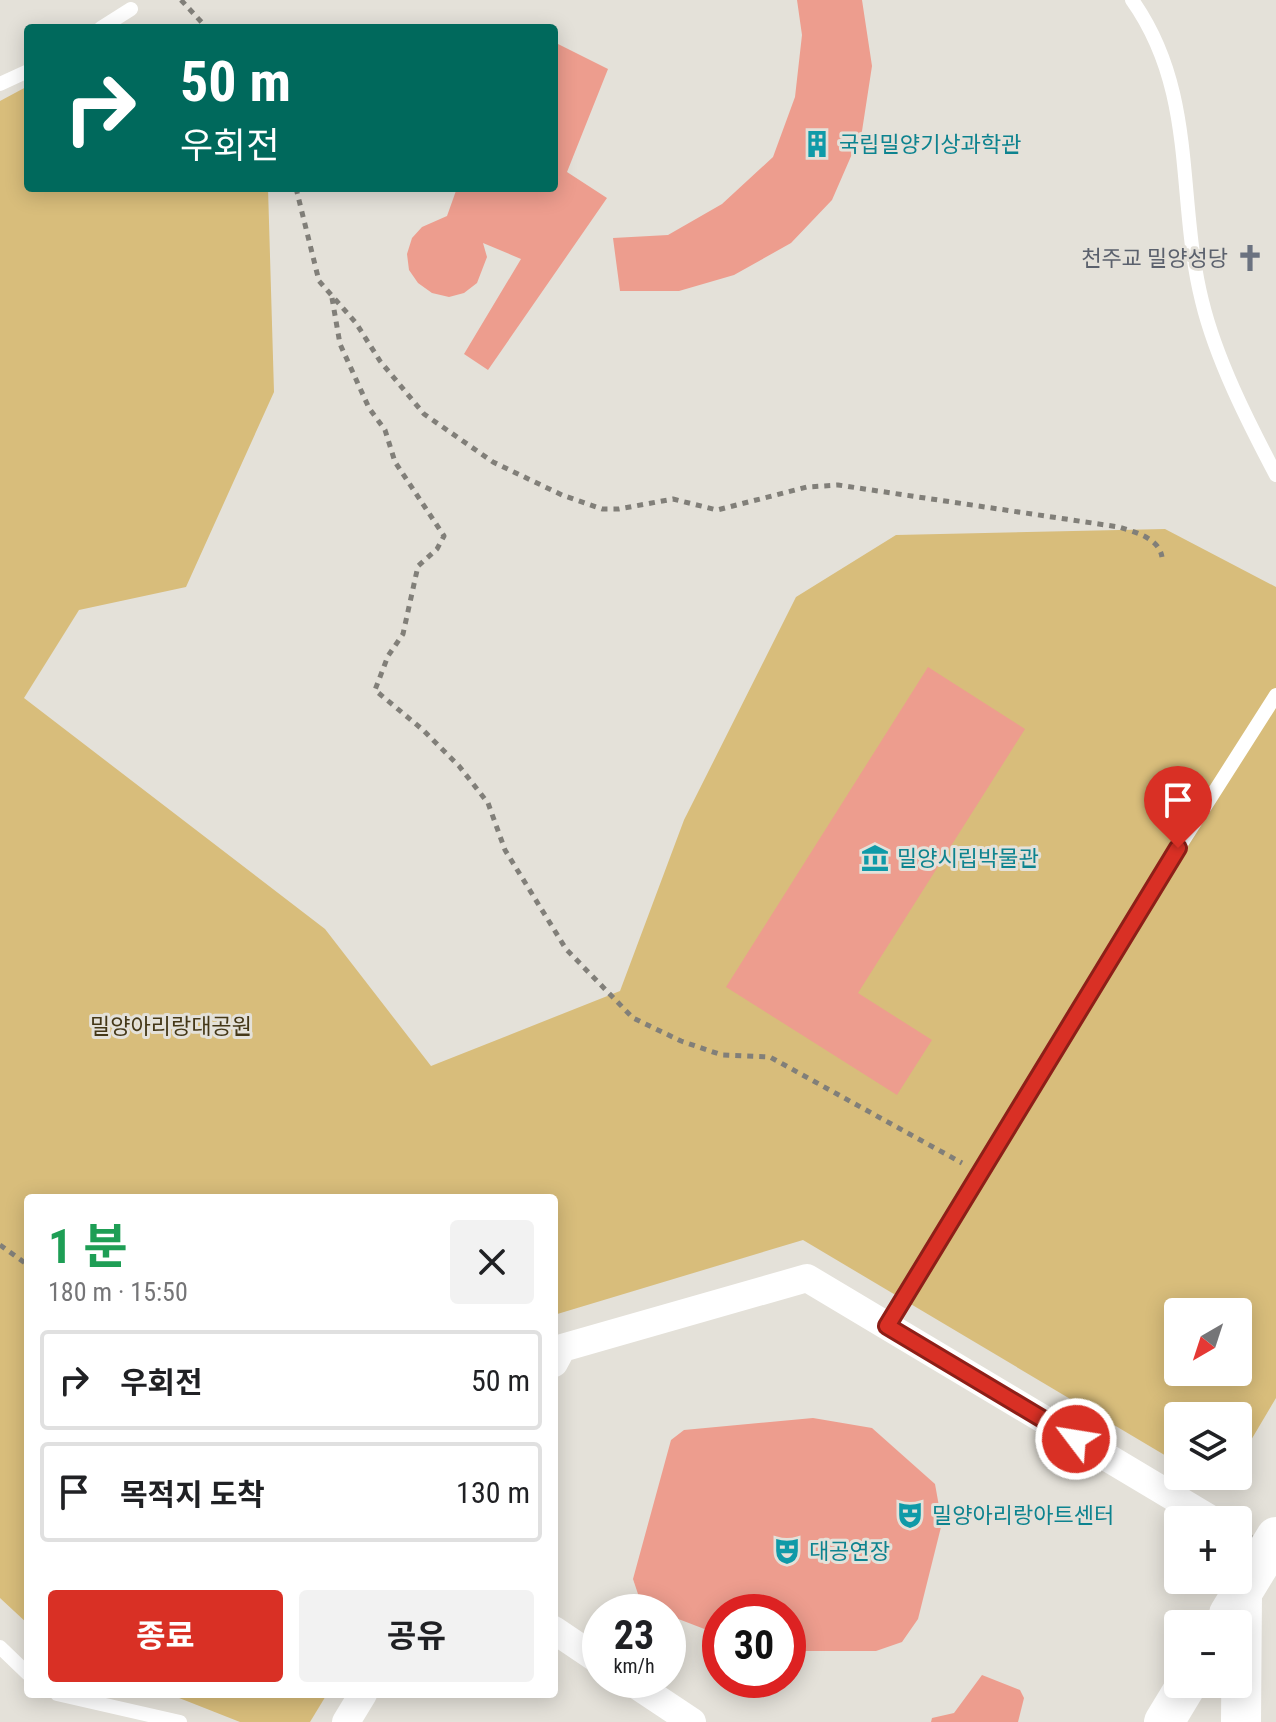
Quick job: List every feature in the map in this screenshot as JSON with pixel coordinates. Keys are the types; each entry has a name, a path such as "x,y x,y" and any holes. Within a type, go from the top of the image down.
{"main road":[{"path":"1241,1722 1233,1608 1276,1537"},
{"path":"1164,1722 1179,1698"}],"street":[{"path":"558,1356 562,1348 807,1278 1189,1506"},
{"path":"558,1633 582,1649"},
{"path":"346,1722 361,1698"},
{"path":"656,1698 692,1722"}],"lane":[{"path":"1132,0 1168,66 1181,117 1193,251 1202,302 1245,415 1276,475"},
{"path":"107,24 131,9"},
{"path":"0,84 24,73"},
{"path":"887,1326 1146,899 1276,695"},
{"path":"0,1647 24,1670"},
{"path":"75,1698 180,1722"}],"path":[{"path":"181,0 203,24"},
{"path":"297,192 319,281 356,323 380,361 424,414 493,462 584,504 619,509 673,499 717,510 807,487 838,485 1119,527 1150,540 1161,550 1162,557"},
{"path":"332,298 340,344 369,408 385,430 395,462 444,536 437,549 418,566 403,634 388,656 375,690 423,730 459,766 488,803 511,861 566,949 633,1018 681,1041 722,1055 770,1057 980,1173"},
{"path":"0,1245 24,1262"}],"green space":[{"name":"밀양시립박물관","path":"24,88 24,192 268,192 274,392 186,587 79,610 24,698 325,929 431,1066 620,991 684,820 796,597 896,535 1165,529 1276,587 1276,1398 1252,1438 1252,1402 1164,1402 1164,1455 803,1240 558,1314 558,1194 24,1194 24,1620 0,1598 0,101"},
{"path":"179,1698 325,1698 310,1722 240,1722"}],"building":[{"name":"국립밀양기상과학관","path":"797,0 862,0 872,66 862,131 832,200 791,243 734,275 679,291 620,291 613,238 668,235 722,204 773,157 795,97 802,35"},
{"path":"558,44 608,69 567,172 607,198 488,370 464,354 521,259 483,243 487,257 477,283 464,293 449,297 432,293 418,283 409,270 407,254 412,238 422,227 447,216 456,192 558,192"},
{"name":"밀양시립박물관","path":"928,667 1025,729 858,993 932,1040 897,1095 726,987"},
{"name":"대공연장","path":"813,1418 872,1428 935,1484 942,1523 918,1619 902,1642 876,1651 806,1651 806,1594 702,1594 702,1628 686,1622 686,1594 638,1594 633,1579 671,1440 684,1430"},
{"path":"982,1675 1020,1690 1024,1698 1018,1722 931,1722 932,1718 954,1713"}],"tunnel":[{"path":"1252,1553 1275,1572"}],"place":[{"name":"국립밀양기상과학관","path":"817,144"},
{"name":"천주교 밀양성당","path":"1250,258"},
{"name":"밀양시립박물관","path":"875,858"},
{"name":"밀양아리랑아트센터","path":"910,1515"},
{"name":"대공연장","path":"787,1551"}],"route":[{"path":"1076,1439 887,1326 1178,848"}],"park label":[{"name":"밀양아리랑대공원","path":"171,1026"}]}
